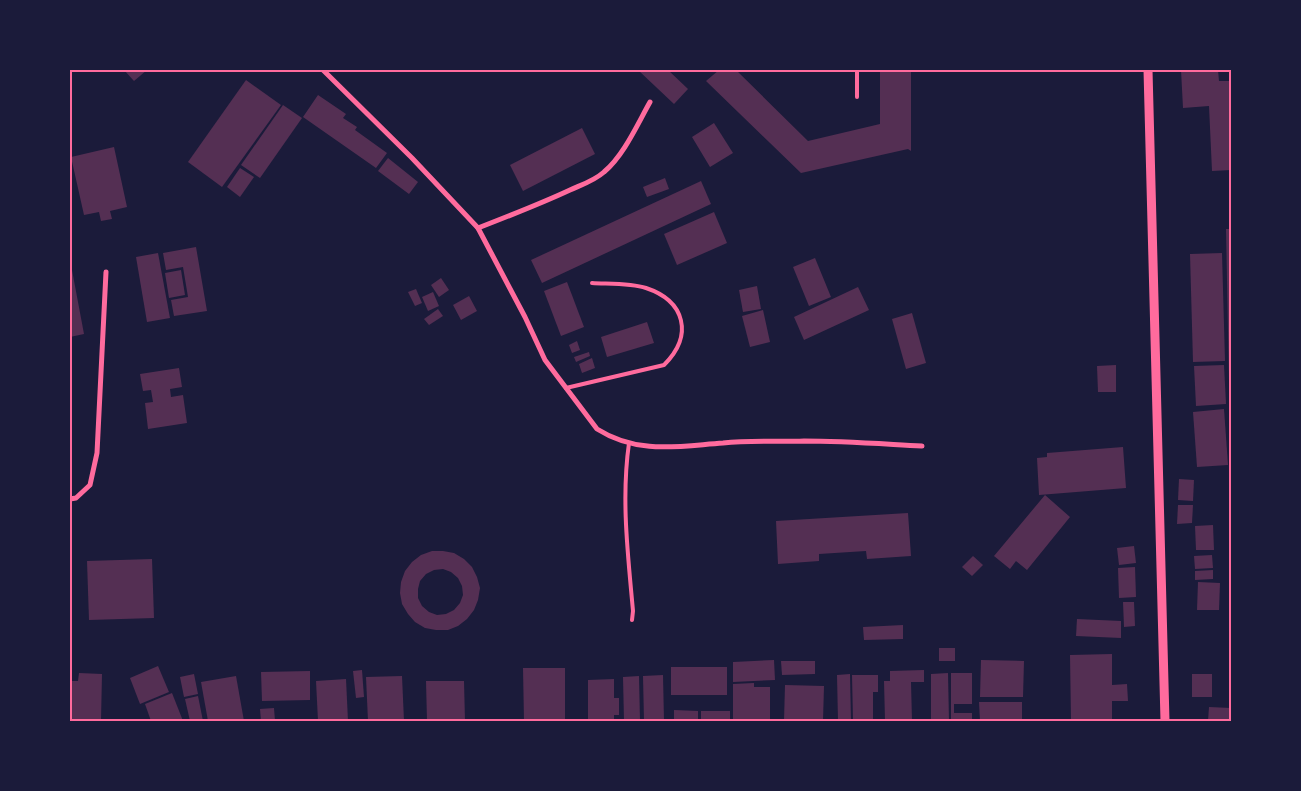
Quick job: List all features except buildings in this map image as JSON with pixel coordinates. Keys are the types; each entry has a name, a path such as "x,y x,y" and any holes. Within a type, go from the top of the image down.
{"street":[{"path":"323,70 412,158 478,228 525,317 544,360 597,429 629,443 652,448 676,448 725,442 819,441 922,446"},
{"path":"1148,70 1165,721"},
{"path":"478,228 546,201 599,176 614,162 650,102"},
{"path":"70,498 76,498 90,485 97,452 106,272"}],"lane":[{"path":"857,70 857,97"},
{"path":"566,388 664,365 673,356 681,338 683,322 679,312 672,303 660,294 644,287 592,283"},
{"path":"629,443 625,469 624,522 633,611 632,620"}]}
